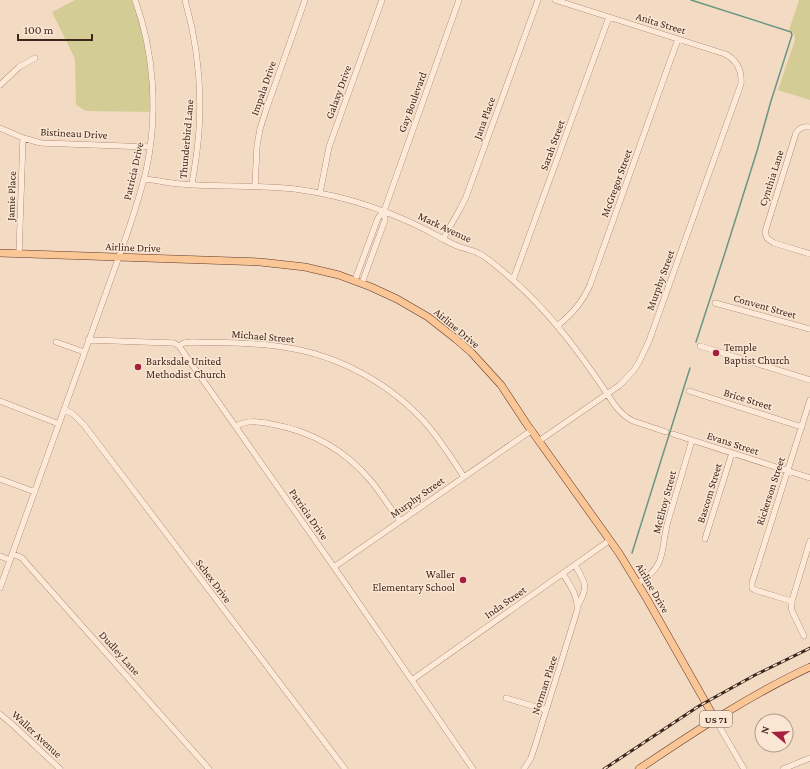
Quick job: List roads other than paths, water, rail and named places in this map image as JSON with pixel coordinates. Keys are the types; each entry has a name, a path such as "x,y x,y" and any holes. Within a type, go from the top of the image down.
{"main road":[{"name":"Airline Drive","path":"0,253 274,263 318,270 359,282 397,299 428,317 456,339 475,357 501,386 619,553 638,583 715,719"},
{"name":"US 71","path":"639,769 715,719 763,691 810,667"}],"street":[{"name":"Patricia Drive","path":"0,588 139,198 144,179 150,147 153,112 151,70 146,39 135,0"},
{"name":"Thunderbird Lane","path":"185,0 195,40 200,91 199,130 192,184"},
{"name":"Impala Drive","path":"255,186 257,146 260,129 305,0"},
{"name":"Galaxy Drive","path":"320,193 329,147 382,0"},
{"name":"Gay Boulevard","path":"359,282 378,218 384,211 460,0"},
{"name":"Jana Place","path":"443,239 460,209 468,191 538,0"},
{"name":"Anita Street","path":"555,0 725,54 732,58 738,65 741,75 741,84"},
{"name":"Sarah Street","path":"513,280 609,17"},
{"name":"McGregor Street","path":"557,326 575,310 586,294 590,285 678,39"},
{"path":"0,85 19,67 35,58"},
{"name":"Murphy Street","path":"539,441 620,385 634,370 644,352 741,84"},
{"name":"Cynthia Lane","path":"810,127 802,127 796,133 765,232 767,238 774,243 810,254"},
{"name":"Bistineau Drive","path":"0,128 23,138 48,143 150,147"},
{"name":"Jamie Place","path":"19,254 23,138"},
{"name":"Mark Avenue","path":"144,179 172,183 277,187 320,193 354,201 384,211 416,224 454,245 473,250 483,255 535,300 569,341 617,408 628,419 666,432"},
{"name":"Convent Street","path":"715,303 810,330"},
{"path":"88,340 174,343 179,346"},
{"path":"56,342 84,352"},
{"name":"Michael Street","path":"179,346 184,343 192,342 274,345 307,351 345,365 375,381 412,409 436,436 464,476"},
{"name":"Patricia Drive","path":"179,346 473,769"},
{"path":"700,346 810,380"},
{"name":"Brice Street","path":"689,391 802,427"},
{"name":"Rickerson Street","path":"791,601 755,590 752,588 752,581 810,400"},
{"path":"0,401 59,424"},
{"name":"Schex Drive","path":"64,409 73,414 84,425 345,769"},
{"path":"236,427 247,422 274,425 305,433 333,447 355,464 370,480 400,521"},
{"name":"Murphy Street","path":"334,567 532,430"},
{"name":"Evans Street","path":"673,434 810,478"},
{"name":"McElroy Street","path":"638,583 647,578 660,561 664,534 692,440"},
{"name":"Bascom Street","path":"705,539 732,453"},
{"path":"0,479 35,492"},
{"name":"Inda Street","path":"412,680 610,540"},
{"path":"804,636 791,608 791,601 810,541"},
{"name":"Dudley Lane","path":"0,556 22,558 209,769"},
{"name":"Norman Place","path":"524,769 533,753 578,605 583,596 585,586 584,582 575,565"},
{"path":"563,574 574,591 578,605"},
{"path":"506,698 546,710"},
{"name":"Waller Avenue","path":"0,714 60,769"},
{"path":"715,719 744,769"},
{"path":"783,769 810,758"}],"waterway":[{"path":"691,0 791,32 792,35 757,151 696,342"},
{"path":"632,553 690,368"}],"railway":[{"path":"604,769 699,706 755,675 810,648"}],"place":[{"name":"Temple Baptist Church","path":"716,353"},
{"name":"Barksdale United Methodist Church","path":"138,367"},
{"name":"Waller Elementary School","path":"463,580"}]}
